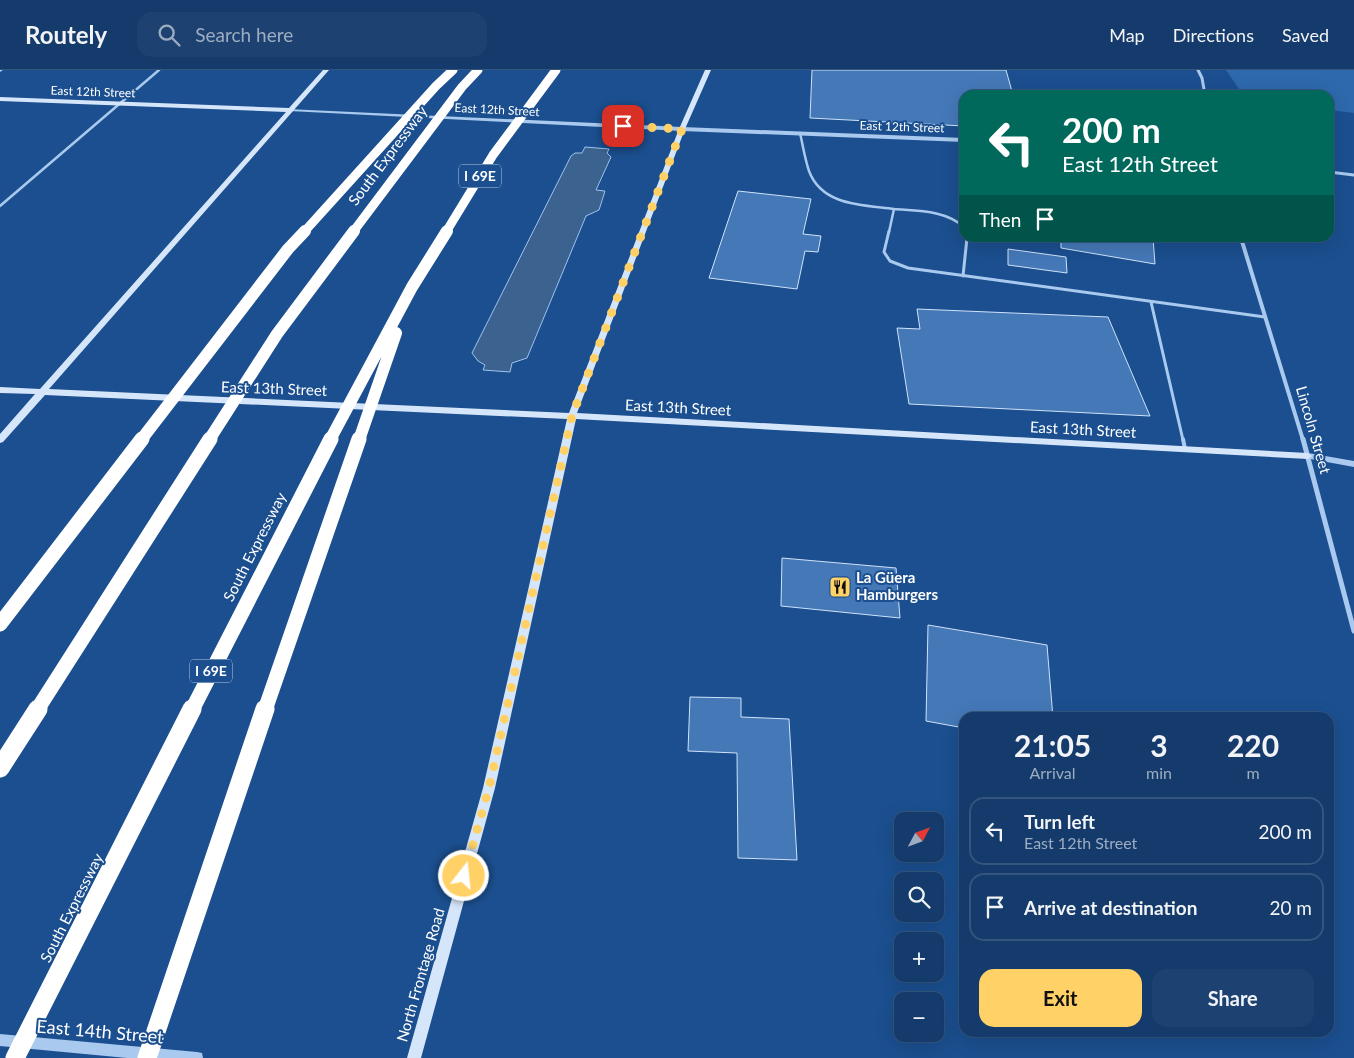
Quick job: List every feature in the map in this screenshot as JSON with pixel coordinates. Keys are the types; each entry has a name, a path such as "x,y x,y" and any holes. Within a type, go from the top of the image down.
{"highway":[{"path":"0,624 288,249 436,86 453,70"},
{"name":"South Expressway","path":"0,768 277,334 462,88 478,70"},
{"name":"South Expressway","path":"16,1058 305,487 412,287 493,155 556,70"},
{"path":"147,1058 269,698 412,287"}],"main road":[{"path":"0,440 325,70"},
{"name":"North Frontage Road","path":"414,1058 489,788 572,416 682,129 708,70"},
{"name":"East 12th Street","path":"0,99 289,110"},
{"name":"East 13th Street","path":"0,390 572,416 1308,456"}],"street":[{"path":"1198,70 1204,90"},
{"name":"East 12th Street","path":"289,110 682,129 959,140"},
{"path":"1334,173 1354,175"},
{"name":"Lincoln Street","path":"1242,242 1308,456 1354,632"},
{"name":"East 13th Street","path":"1308,456 1354,464"},
{"name":"East 14th Street","path":"0,1040 197,1058"}],"lane":[{"path":"0,206 159,70"},
{"path":"800,134 811,176 821,191 841,201 946,216 959,222"},
{"path":"894,208 884,252 890,261 908,268 1265,317"},
{"path":"964,276 967,242"},
{"path":"1151,302 1185,449"}],"shaded area":[{"path":"1226,70 1354,70 1354,113 1334,111 1334,90 1240,90"},
{"path":"585,147 609,149 607,153 611,157 596,190 605,191 599,210 586,216 527,358 512,363 510,372 483,370 485,365 478,361 472,353 571,156 575,153 582,153"}],"building":[{"path":"812,70 1006,70 1012,90 959,90 959,126 810,118"},
{"path":"738,191 811,199 803,234 821,236 818,252 805,251 797,289 709,278"},
{"path":"1061,242 1153,242 1155,264 1061,248"},
{"path":"1008,249 1066,257 1067,273 1008,265"},
{"path":"917,309 1108,317 1150,416 909,404 897,328 920,329"},
{"name":"La Güera Hamburgers","path":"782,558 896,568 900,618 781,606"},
{"path":"928,625 1047,645 1053,712 959,712 959,727 926,721"},
{"path":"690,697 741,698 741,717 789,719 797,860 738,858 737,753 688,751"}],"place":[{"name":"La Güera Hamburgers","path":"840,587"}],"route":[{"path":"464,876 489,788 572,416 682,129 623,126"}]}
